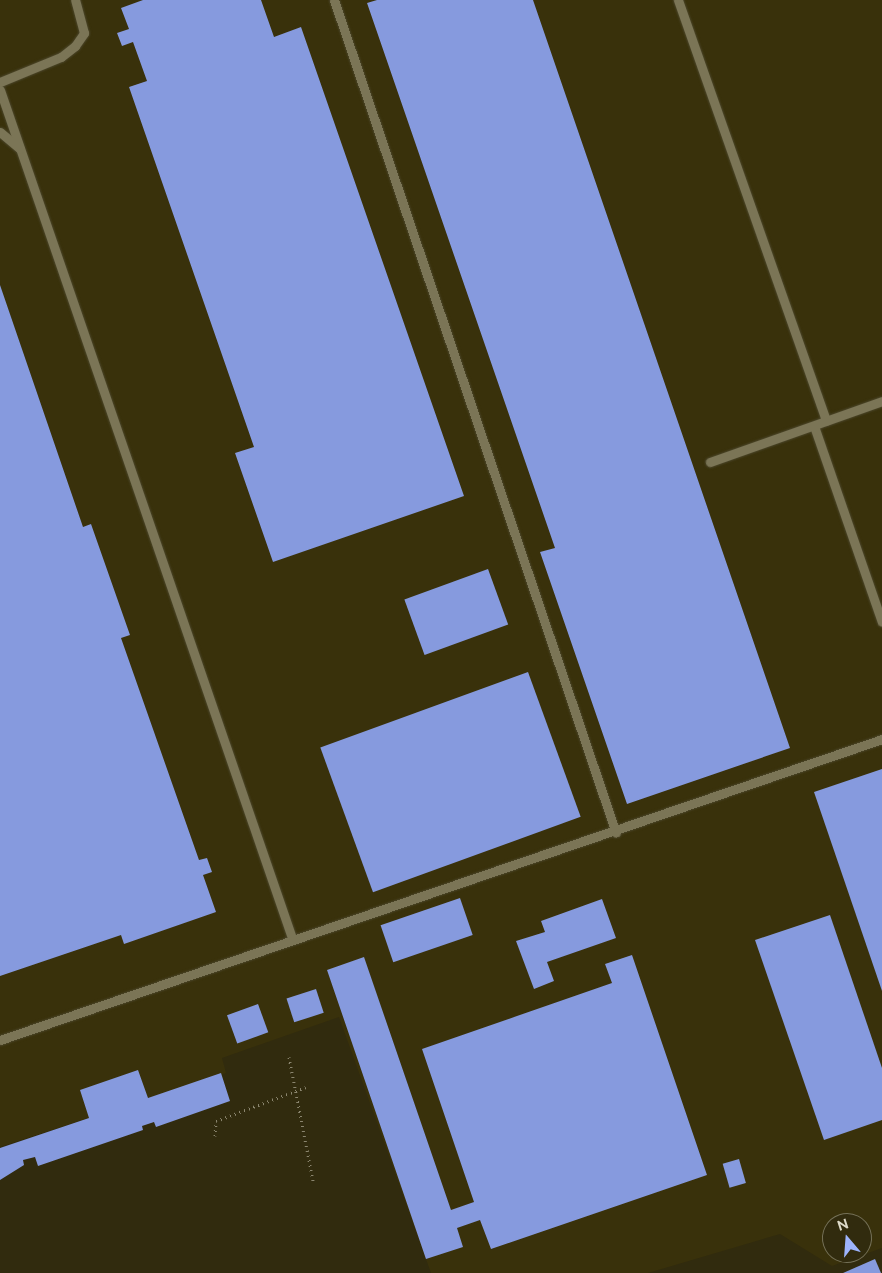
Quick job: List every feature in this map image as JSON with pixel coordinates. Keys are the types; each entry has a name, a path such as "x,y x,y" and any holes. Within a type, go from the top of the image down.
{"lane":[{"path":"0,82 61,57 75,46 84,33 75,0"},
{"path":"334,0 616,833"},
{"path":"678,0 826,422"},
{"path":"0,90 292,938"},
{"path":"0,132 20,149"},
{"path":"710,462 882,401"},
{"path":"814,426 882,622"},
{"path":"0,1040 472,875 616,833 882,739"}],"path":[{"path":"289,1057 312,1181"},
{"path":"215,1136 216,1121 295,1089 306,1087"}],"shaded area":[{"path":"0,0 882,0 882,1248 872,1252 872,1213 822,1213 822,1260 780,1234 648,1273 431,1273 339,1017 222,1058 226,1073 0,1147"},
{"path":"827,1263 840,1263 832,1266"}],"building":[{"path":"143,0 261,0 274,37 301,27 464,496 273,562 235,453 254,447 129,87 147,81 133,42 122,46 117,33 129,29 121,8"},
{"path":"377,0 533,0 790,748 627,804 540,552 555,548 367,3"},
{"path":"0,285 83,527 91,524 130,635 121,638 199,860 207,858 212,872 203,875 216,912 124,944 121,935 0,976"},
{"path":"488,569 508,624 425,655 404,599"},
{"path":"528,672 581,817 373,892 320,748"},
{"path":"882,769 882,991 814,792"},
{"path":"460,898 473,935 393,962 381,925"},
{"path":"602,899 616,938 547,962 554,981 534,989 516,941 545,932 541,921"},
{"path":"830,915 882,1068 882,1120 824,1140 755,940"},
{"path":"632,955 707,1175 491,1249 480,1220 457,1228 463,1247 426,1259 327,970 364,957 451,1210 474,1202 422,1049 612,983 605,964"},
{"path":"316,989 324,1013 294,1022 287,999"},
{"path":"258,1004 268,1032 237,1043 227,1015"},
{"path":"138,1070 148,1098 221,1073 230,1101 156,1127 154,1122 142,1126 143,1130 38,1166 35,1157 23,1160 24,1165 0,1180 0,1148 89,1118 80,1090"},
{"path":"739,1159 746,1183 730,1188 723,1164"},
{"path":"875,1259 881,1273 843,1273 866,1263 872,1263 872,1260"}]}
